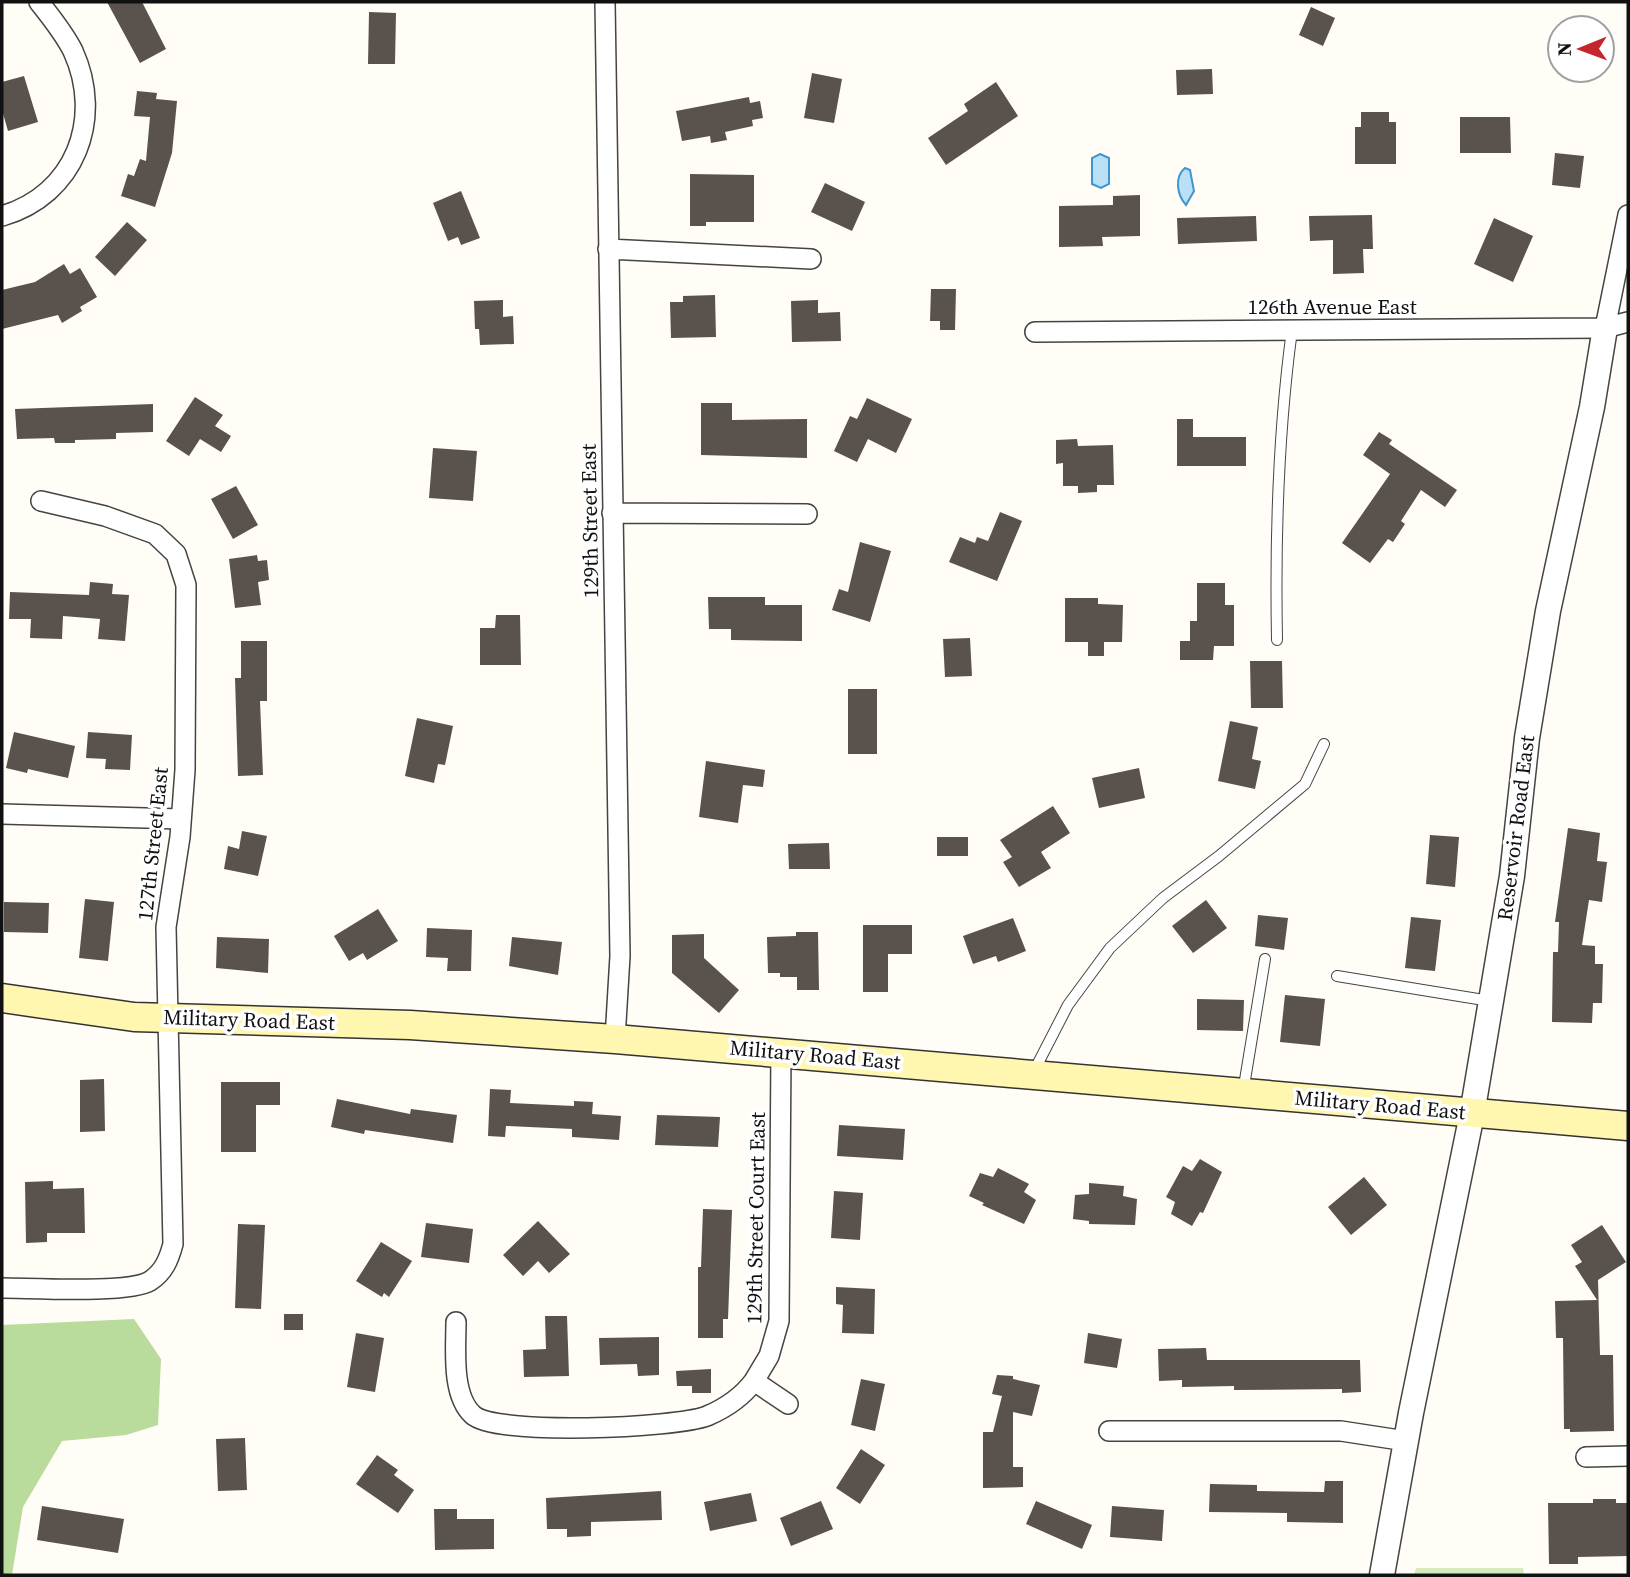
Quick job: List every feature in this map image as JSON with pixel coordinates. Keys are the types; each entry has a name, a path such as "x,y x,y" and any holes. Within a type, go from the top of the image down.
{"main road":[{"name":"Military Road East","path":"2,998 80,1011 168,1018 410,1025 781,1051 1628,1126"}],"street":[{"path":"2,216 27,207 45,195 69,169 84,131 85,90 72,50 39,2"},
{"name":"129th Street East","path":"605,2 620,956 615,1039"},
{"name":"Reservoir Road East","path":"1382,1575 1406,1441 1472,1114 1513,876 1527,738 1548,611 1584,448 1617,325 1628,215"},
{"path":"608,249 811,259"},
{"name":"126th Avenue East","path":"1035,332 1617,325"},
{"name":"127th Street East","path":"2,1288 127,1286 151,1280 169,1262 173,1244 166,927 181,819 187,702 186,585 176,554 155,534 135,525 41,501"},
{"path":"612,513 807,514"},
{"path":"2,814 181,819"},
{"name":"129th Street Court East","path":"456,1322 457,1373 463,1401 474,1416 507,1427 689,1421 728,1406 745,1393 769,1356 779,1321 781,1051"},
{"path":"754,1381 788,1404"},
{"path":"1109,1431 1340,1431 1406,1441"},
{"path":"1586,1457 1628,1456"}],"lane":[{"path":"1277,640 1276,541 1286,375 1292,330"},
{"path":"1032,1074 1068,1005 1110,948 1163,898 1219,856 1305,784 1324,744"},
{"path":"1243,1093 1265,959"},
{"path":"1337,976 1491,1001"}],"green space":[{"path":"134,1319 161,1359 158,1425 126,1435 62,1441 23,1507 12,1575 2,1575 2,1325"},
{"path":"1416,1568 1523,1568 1524,1575 1414,1575"}],"water":[{"path":"1100,154 1109,158 1109,184 1101,188 1092,184 1092,158"},
{"path":"1185,168 1190,170 1194,191 1186,205 1178,186 1179,176"}],"building":[{"path":"107,2 142,2 166,49 140,63"},
{"path":"1311,7 1335,18 1323,46 1299,35"},
{"path":"369,12 396,13 395,64 368,64"},
{"path":"1212,69 1213,94 1177,95 1176,70"},
{"path":"812,73 842,79 834,123 804,118"},
{"path":"24,76 38,122 8,131 2,110 2,82"},
{"path":"996,82 1018,116 946,165 928,138 968,111 964,104"},
{"path":"137,91 157,93 156,99 177,101 172,153 155,207 121,196 128,174 134,176 140,159 146,161 150,117 134,116"},
{"path":"749,97 750,103 760,101 763,118 752,120 753,126 725,132 727,140 711,143 710,136 682,141 676,111"},
{"path":"1361,112 1389,112 1389,122 1396,122 1396,164 1355,164 1355,127 1361,127"},
{"path":"1460,117 1510,117 1511,153 1460,153"},
{"path":"1555,153 1584,156 1580,188 1552,185"},
{"path":"690,174 754,175 754,222 706,222 706,226 690,226"},
{"path":"825,183 865,202 852,231 811,212"},
{"path":"461,191 480,238 461,245 458,237 448,241 433,203"},
{"path":"1140,195 1140,236 1102,237 1103,246 1059,247 1059,206 1113,205 1113,196"},
{"path":"1372,215 1373,249 1363,249 1364,273 1333,274 1333,240 1310,241 1309,216"},
{"path":"1256,216 1257,241 1178,244 1177,218"},
{"path":"1494,218 1533,236 1513,282 1474,264"},
{"path":"127,222 147,240 115,276 95,257"},
{"path":"64,264 70,274 80,268 97,297 80,307 82,311 62,323 58,315 2,329 2,290 35,282"},
{"path":"931,289 956,289 955,330 940,330 940,321 930,321"},
{"path":"715,295 716,337 671,338 670,302 683,302 683,296"},
{"path":"503,300 503,317 513,316 514,344 480,345 479,329 475,329 474,301"},
{"path":"818,300 818,313 840,312 841,341 792,342 791,301"},
{"path":"195,397 223,415 215,426 231,436 221,452 200,439 189,456 166,441"},
{"path":"867,398 912,419 896,453 868,439 857,462 834,451 850,416 857,419"},
{"path":"701,403 732,403 732,420 807,419 807,458 701,455"},
{"path":"153,404 153,432 116,433 116,439 75,440 75,443 55,443 54,438 17,439 15,409"},
{"path":"1177,419 1193,419 1193,437 1246,437 1246,466 1177,466"},
{"path":"1379,432 1392,440 1389,444 1457,490 1445,507 1421,490 1401,521 1405,524 1393,542 1388,539 1370,563 1342,543 1390,474 1363,455"},
{"path":"1077,439 1078,446 1113,445 1114,485 1097,485 1097,492 1078,493 1078,486 1063,486 1063,463 1056,464 1056,440"},
{"path":"433,448 477,451 473,501 429,498"},
{"path":"236,486 258,525 233,539 211,499"},
{"path":"1000,512 1022,521 997,581 949,562 960,537 975,543 977,537 988,541"},
{"path":"860,542 891,551 870,622 832,610 839,589 848,592"},
{"path":"257,555 258,561 267,560 269,580 258,582 261,605 235,608 229,559"},
{"path":"90,582 113,584 112,594 129,595 125,641 98,639 100,619 63,616 62,639 30,638 31,619 9,619 10,592 89,595"},
{"path":"1197,583 1225,583 1225,605 1234,605 1234,646 1214,646 1213,660 1180,660 1180,641 1190,641 1190,621 1197,621"},
{"path":"708,597 765,597 765,605 802,605 802,641 731,640 731,629 709,629"},
{"path":"1065,598 1098,598 1098,604 1123,605 1122,642 1104,642 1104,656 1088,656 1088,642 1065,642"},
{"path":"496,615 520,615 521,665 480,665 480,628 495,628"},
{"path":"970,638 972,676 945,677 943,639"},
{"path":"241,641 267,641 267,701 260,701 263,775 238,776 235,678 241,678"},
{"path":"1250,661 1282,661 1283,708 1251,708"},
{"path":"848,689 877,689 877,754 848,754"},
{"path":"417,718 453,726 445,765 438,764 434,783 405,776"},
{"path":"1230,721 1258,727 1252,759 1261,761 1255,789 1218,781"},
{"path":"14,732 75,746 68,778 28,769 27,773 6,768"},
{"path":"88,732 132,735 130,770 105,769 106,759 86,758"},
{"path":"706,761 765,770 763,787 743,785 738,823 699,817"},
{"path":"1139,768 1145,798 1099,808 1092,778"},
{"path":"1053,806 1070,833 1041,852 1051,868 1019,887 1003,862 1012,857 1000,840"},
{"path":"1568,828 1600,833 1597,861 1607,862 1602,902 1589,900 1582,945 1595,946 1595,964 1603,964 1602,1003 1593,1003 1592,1023 1552,1022 1553,952 1558,952 1559,922 1555,922"},
{"path":"242,831 267,836 258,876 224,869 228,846 239,849"},
{"path":"1430,835 1459,837 1455,887 1426,884"},
{"path":"937,837 968,837 968,856 937,856"},
{"path":"829,843 830,869 789,869 788,844"},
{"path":"85,899 114,902 108,961 79,958"},
{"path":"1206,900 1227,928 1193,953 1172,926"},
{"path":"4,902 49,903 48,933 4,932"},
{"path":"378,909 398,941 367,960 363,953 349,961 334,936"},
{"path":"1258,915 1288,918 1284,950 1255,946"},
{"path":"1411,917 1441,920 1435,971 1405,968"},
{"path":"1013,918 1026,951 998,962 996,956 973,964 963,936"},
{"path":"863,925 912,925 912,954 888,954 888,992 863,992"},
{"path":"427,928 472,930 471,971 447,971 448,958 426,957"},
{"path":"796,932 818,932 819,990 797,990 797,977 780,977 780,973 768,973 767,937 796,936"},
{"path":"704,934 704,958 739,990 719,1013 672,973 672,935"},
{"path":"217,937 269,939 268,973 216,968"},
{"path":"512,937 562,942 558,975 509,966"},
{"path":"1285,995 1325,999 1320,1046 1280,1042"},
{"path":"1197,999 1244,1000 1243,1031 1197,1030"},
{"path":"104,1079 105,1131 80,1132 80,1080"},
{"path":"221,1082 280,1082 280,1105 256,1105 256,1152 221,1152"},
{"path":"490,1089 511,1090 510,1103 574,1106 574,1101 593,1102 592,1114 621,1116 619,1140 572,1137 572,1129 506,1126 505,1137 488,1136"},
{"path":"337,1099 410,1114 411,1109 457,1115 453,1143 365,1130 364,1134 331,1127"},
{"path":"657,1115 720,1117 718,1147 655,1145"},
{"path":"839,1125 905,1129 903,1160 837,1156"},
{"path":"1200,1159 1222,1172 1203,1213 1200,1212 1192,1226 1171,1214 1175,1202 1166,1197 1183,1166 1192,1171"},
{"path":"998,1168 1029,1184 1024,1192 1036,1200 1024,1224 982,1205 984,1203 969,1196 980,1173 993,1177"},
{"path":"1364,1177 1387,1205 1351,1235 1328,1207"},
{"path":"53,1181 53,1189 84,1188 85,1233 47,1233 47,1242 26,1243 25,1182"},
{"path":"1089,1183 1124,1186 1123,1196 1137,1199 1135,1225 1089,1224 1089,1221 1073,1219 1075,1195 1089,1194"},
{"path":"834,1191 863,1193 860,1240 831,1238"},
{"path":"703,1209 732,1210 728,1319 723,1319 723,1338 698,1338 698,1267 701,1267"},
{"path":"538,1221 570,1254 549,1273 538,1261 523,1276 503,1255"},
{"path":"426,1223 473,1229 469,1263 421,1257"},
{"path":"238,1224 265,1225 261,1309 235,1308"},
{"path":"1602,1225 1626,1262 1598,1280 1600,1355 1613,1355 1614,1431 1570,1432 1570,1429 1564,1429 1563,1338 1556,1338 1555,1301 1597,1300 1575,1266 1582,1262 1571,1245"},
{"path":"381,1242 412,1261 389,1297 384,1293 382,1297 356,1281"},
{"path":"836,1287 875,1289 874,1334 842,1333 843,1305 836,1304"},
{"path":"284,1314 303,1314 303,1330 284,1330"},
{"path":"545,1316 567,1316 569,1376 524,1377 523,1350 546,1349"},
{"path":"356,1333 384,1338 375,1392 347,1387"},
{"path":"1088,1333 1122,1339 1117,1368 1084,1363"},
{"path":"659,1337 659,1375 638,1376 637,1364 600,1365 599,1338"},
{"path":"1206,1348 1207,1360 1360,1360 1361,1392 1342,1393 1342,1389 1234,1390 1234,1386 1182,1387 1182,1380 1159,1381 1158,1349"},
{"path":"711,1369 711,1393 692,1393 692,1386 677,1386 676,1371"},
{"path":"997,1375 1013,1376 1013,1379 1040,1385 1032,1416 1013,1412 1013,1467 1023,1467 1023,1487 983,1488 983,1432 993,1432 1002,1396 992,1394"},
{"path":"861,1379 885,1384 875,1431 851,1425"},
{"path":"245,1438 247,1490 218,1491 216,1439"},
{"path":"861,1449 885,1465 860,1504 836,1488"},
{"path":"377,1455 398,1470 394,1475 414,1490 398,1513 356,1484"},
{"path":"1325,1481 1343,1481 1343,1523 1287,1522 1287,1513 1209,1512 1210,1484 1257,1485 1257,1491 1324,1492"},
{"path":"661,1491 662,1520 591,1522 591,1536 567,1537 567,1529 547,1529 546,1498"},
{"path":"751,1493 757,1521 710,1531 704,1502"},
{"path":"1593,1499 1616,1499 1616,1503 1628,1503 1628,1556 1578,1557 1578,1564 1549,1564 1548,1503 1593,1503"},
{"path":"821,1501 833,1529 791,1546 780,1518"},
{"path":"1036,1501 1092,1525 1082,1549 1026,1524"},
{"path":"42,1506 124,1519 118,1553 37,1540"},
{"path":"1112,1506 1164,1510 1162,1541 1110,1537"},
{"path":"434,1509 457,1509 457,1519 494,1519 494,1549 435,1550"}]}
